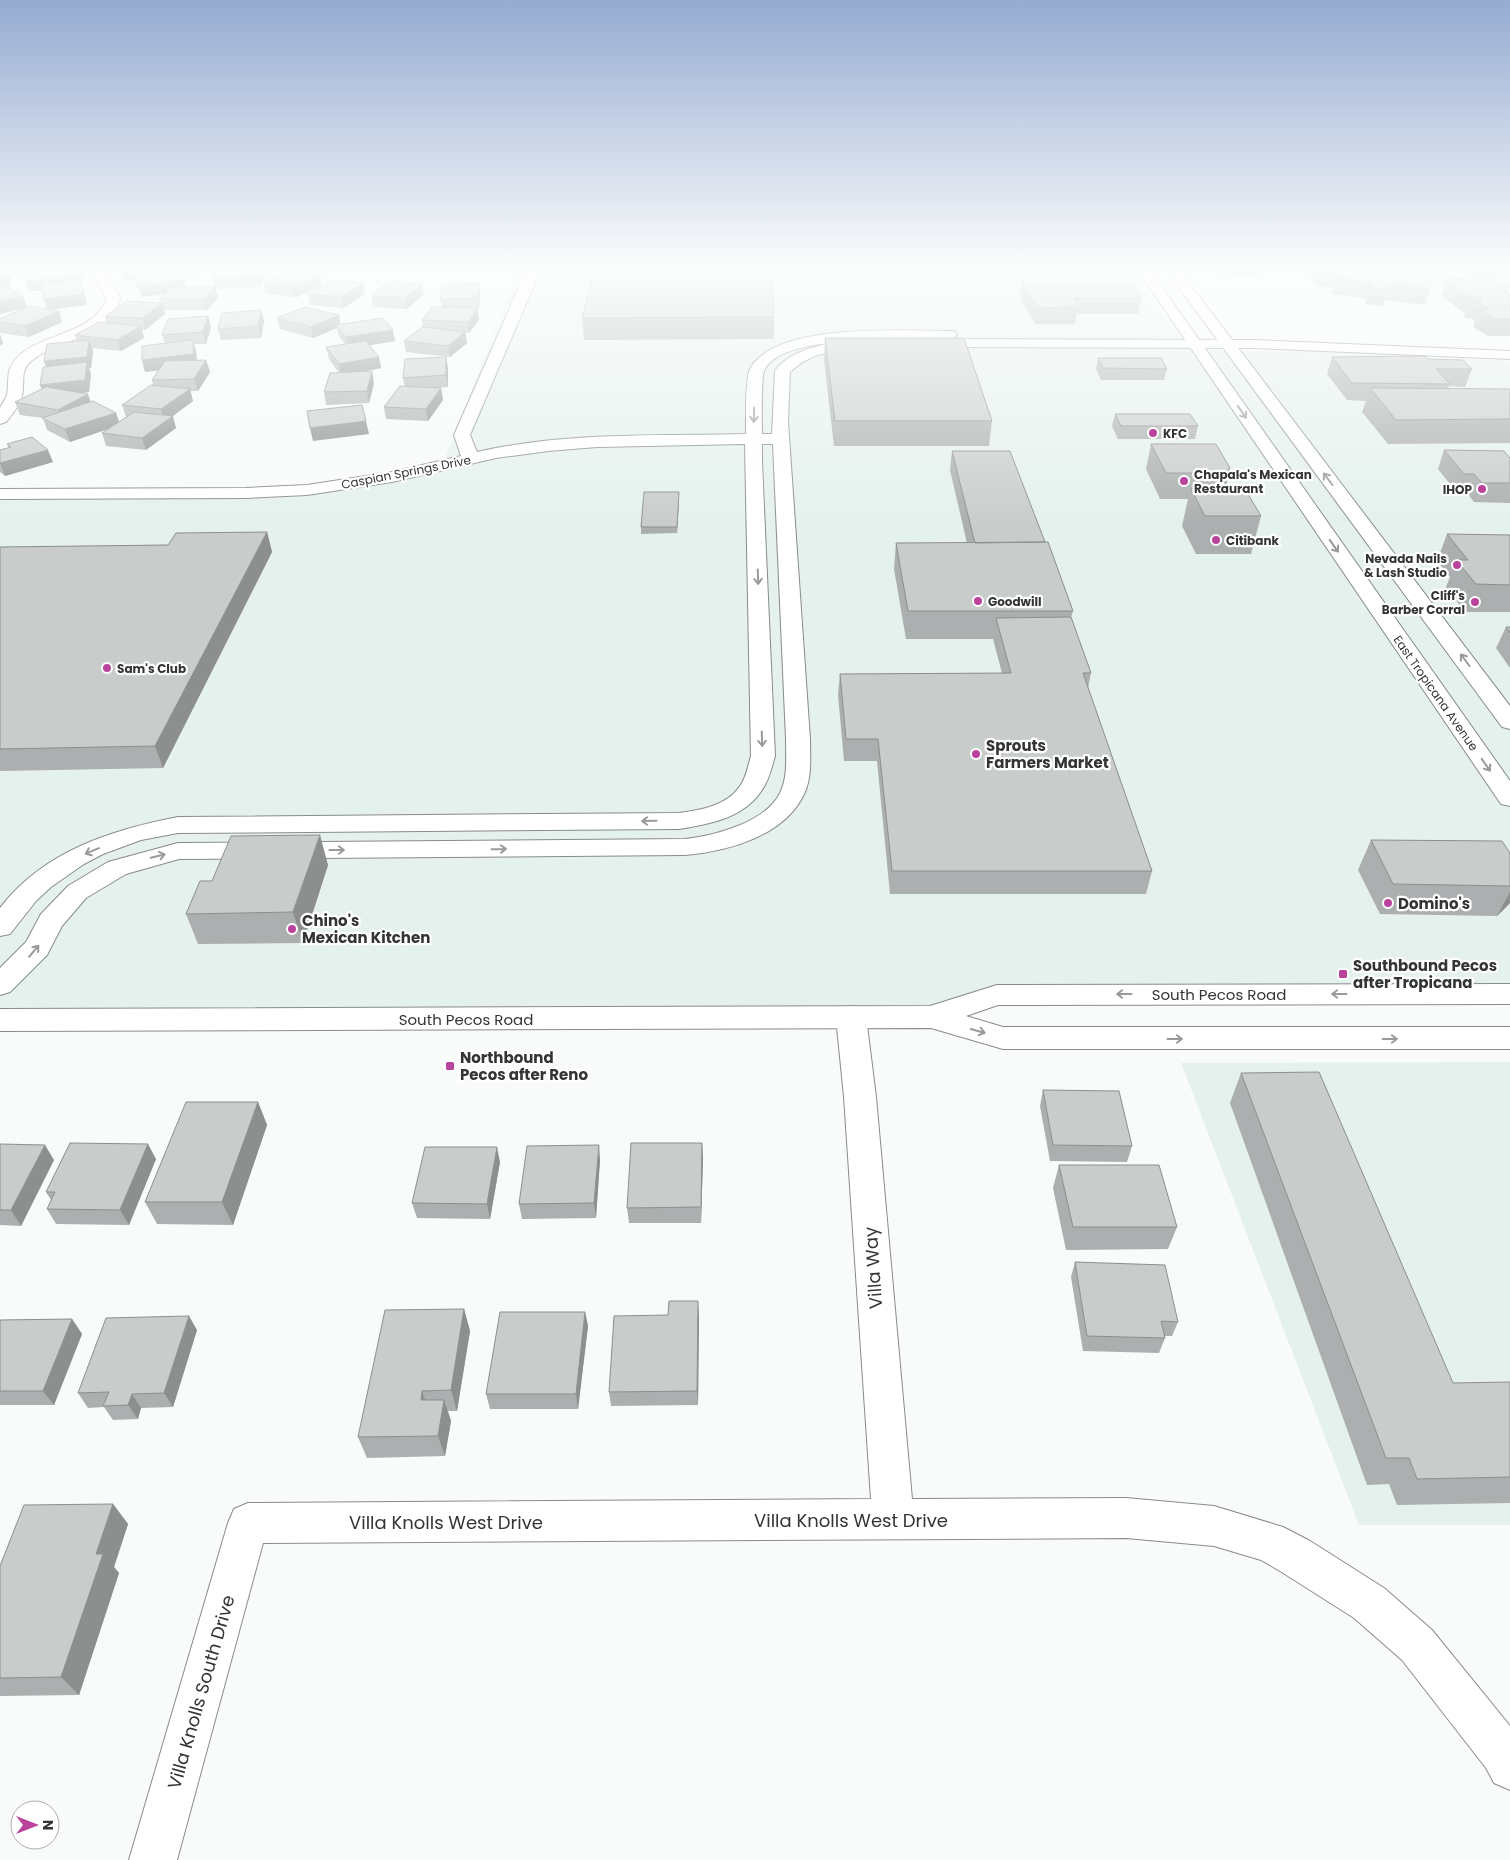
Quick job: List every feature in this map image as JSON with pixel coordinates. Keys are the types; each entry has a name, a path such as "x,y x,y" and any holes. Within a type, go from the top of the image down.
{"street":[{"path":"0,420 15,394 15,373 23,361 35,353"},
{"path":"471,458 462,435 498,353"},
{"path":"0,927 21,900 61,865 132,834 178,825 679,821 700,818 728,809 750,791 758,775 762,756 753,439 756,372 770,355 775,353"},
{"path":"0,986 38,948 51,921 77,892 117,868 178,851 685,847 714,844 743,834 777,813 792,793 798,774 798,739 780,422 784,371 802,357 812,353"},
{"name":"East Tropicana Avenue","path":"1201,353 1510,799"},
{"path":"1233,353 1510,722"},
{"path":"1469,353 1510,355"},
{"name":"Caspian Springs Drive","path":"0,494 246,493 306,490 392,477 471,458 548,446 597,442 781,439"},
{"path":"1278,465 1297,472 1352,536 1364,544 1381,550"},
{"name":"South Pecos Road","path":"932,1017 997,995 1510,994"},
{"name":"Villa Way","path":"851,1017 893,1519"},
{"name":"South Pecos Road","path":"0,1020 932,1017 1003,1038 1510,1038"},
{"name":"Villa Knolls West Drive","path":"248,1524 1126,1518 1214,1526 1268,1542 1295,1556 1369,1603 1417,1645 1502,1752 1510,1767"},
{"name":"Villa Knolls South Drive","path":"153,1860 248,1524"}],"shaded area":[{"path":"486,353 1333,353 1510,361 1510,993 968,997 931,1017 0,1026 0,494 307,490 443,464"},
{"path":"1510,1062 1510,1525 1359,1525 1181,1063"}],"building":[{"path":"45,353 87,353 87,357 44,361"},
{"path":"142,353 194,353 194,354 142,360"},
{"path":"330,353 376,353 379,357 339,364"},
{"path":"827,353 969,353 992,421 835,421"},
{"path":"1425,356 1427,359 1463,360 1472,369 1436,369 1450,384 1352,383 1332,357"},
{"path":"446,357 446,375 403,378 405,359"},
{"path":"1098,358 1161,358 1167,369 1103,368"},
{"path":"206,360 194,379 152,380 165,361"},
{"path":"87,362 85,380 40,385 43,367"},
{"path":"372,371 367,391 324,392 330,373"},
{"path":"151,385 190,389 161,409 122,405"},
{"path":"400,386 441,388 426,409 384,407"},
{"path":"46,387 88,394 58,410 15,402"},
{"path":"1370,388 1510,389 1510,419 1396,420"},
{"path":"93,401 116,413 65,429 42,418"},
{"path":"362,405 366,421 310,428 307,411"},
{"path":"134,412 173,416 142,438 102,433"},
{"path":"1115,414 1190,414 1198,426 1121,426"},
{"path":"32,437 48,450 0,463 0,450 11,447 7,444"},
{"path":"1151,444 1216,444 1230,468 1224,473 1166,473"},
{"path":"1444,450 1504,451 1510,458 1510,483 1482,483 1474,474 1464,474"},
{"path":"952,451 1010,451 1045,542 975,543"},
{"path":"1191,489 1245,489 1261,516 1205,516"},
{"path":"644,492 679,492 677,527 641,527"},
{"name":"Sam's Club","path":"267,532 155,746 0,749 0,547 168,545 176,533"},
{"path":"1447,534 1510,535 1510,585 1476,584 1456,560 1468,560"},
{"path":"1048,542 1073,611 908,611 896,543"},
{"path":"1071,617 1091,673 1083,673 1152,871 892,871 878,739 846,739 840,674 1011,673 996,618"},
{"path":"320,835 293,912 186,914 200,881 212,881 231,836"},
{"path":"1371,840 1502,841 1510,853 1510,886 1393,884"},
{"path":"1319,1072 1453,1383 1510,1382 1510,1477 1417,1479 1409,1458 1386,1458 1241,1073"},
{"path":"1043,1090 1119,1091 1132,1146 1053,1145"},
{"path":"186,1102 258,1102 222,1202 145,1202"},
{"path":"70,1143 148,1144 120,1210 47,1209 55,1192 46,1192"},
{"path":"631,1143 702,1143 701,1207 627,1208"},
{"path":"0,1144 45,1145 11,1210 0,1210"},
{"path":"599,1145 594,1203 519,1204 527,1146"},
{"path":"425,1147 497,1147 487,1204 412,1203"},
{"path":"1059,1165 1159,1165 1177,1227 1073,1227"},
{"path":"1075,1262 1165,1265 1178,1322 1161,1321 1165,1338 1087,1336"},
{"path":"669,1301 698,1301 697,1391 609,1392 614,1316 668,1315"},
{"path":"464,1309 451,1390 422,1391 421,1400 444,1400 438,1436 358,1437 385,1310"},
{"path":"500,1312 585,1312 576,1394 486,1394"},
{"path":"189,1316 164,1393 132,1394 128,1405 103,1406 109,1392 78,1393 106,1318"},
{"path":"72,1319 43,1391 0,1391 0,1320"},
{"path":"113,1504 96,1554 103,1554 61,1677 0,1678 0,1566 24,1505"}],"place":[{"name":"KFC","path":"1153,433"},
{"name":"Chapala's Mexican Restaurant","path":"1184,481"},
{"name":"IHOP","path":"1482,489"},
{"name":"Citibank","path":"1216,540"},
{"name":"Nevada Nails & Lash Studio","path":"1457,565"},
{"name":"Goodwill","path":"978,601"},
{"name":"Cliff's Barber Corral","path":"1475,602"},
{"name":"Sam's Club","path":"107,668"},
{"name":"Sprouts Farmers Market","path":"976,754"},
{"name":"Domino's","path":"1388,903"},
{"name":"Chino's Mexican Kitchen","path":"292,929"},
{"name":"Southbound Pecos after Tropicana","path":"1343,974"},
{"name":"Northbound Pecos after Reno","path":"450,1066"}]}
